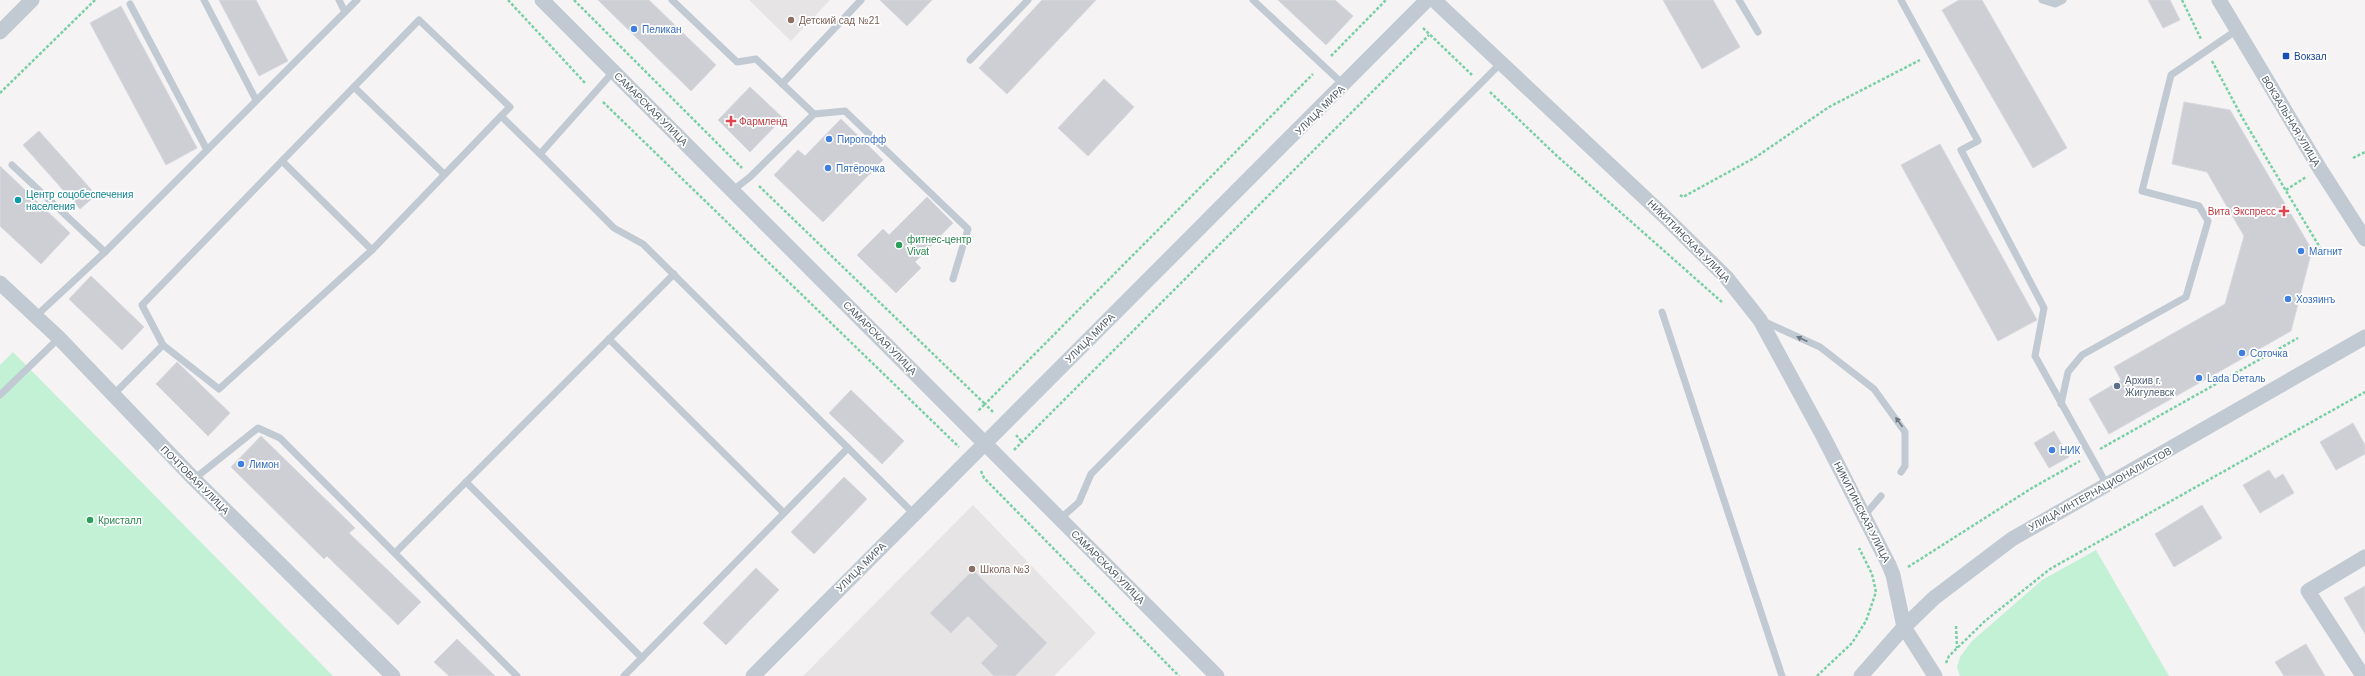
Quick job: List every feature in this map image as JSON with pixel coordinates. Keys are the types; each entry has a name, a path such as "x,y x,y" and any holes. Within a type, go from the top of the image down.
{"street":[{"path":"0,32 32,0"},
{"name":"САМАРСКАЯ УЛИЦА","path":"542,0 1217,676"},
{"name":"УЛИЦА МИРА","path":"752,676 1344,85 1427,0"},
{"name":"НИКИТИНСКАЯ УЛИЦА","path":"1434,0 1726,277 1760,320 1824,436 1864,516 1893,575 1904,626 1935,676"},
{"name":"ВОКЗАЛЬНАЯ УЛИЦА","path":"2220,0 2320,169 2365,239"},
{"name":"ПОЧТОВАЯ УЛИЦА","path":"0,283 59,338 112,396 194,479 393,676"},
{"name":"УЛИЦА ИНТЕРНАЦИОНАЛИСТОВ","path":"1861,676 1904,626 1934,598 2012,539 2108,486 2365,337"},
{"path":"2363,676 2308,591 2365,558"}],"lane":[{"path":"204,0 256,100"},
{"path":"339,0 346,12"},
{"path":"36,316 105,252 358,0"},
{"path":"672,0 737,62 756,59 814,114"},
{"path":"782,84 861,0"},
{"path":"970,60 1028,0"},
{"path":"1253,0 1344,85"},
{"path":"1739,0 1758,32"},
{"path":"1901,0 1978,141 1961,150 2044,308 2035,356 2108,486"},
{"path":"2042,0 2055,4 2063,0"},
{"path":"130,4 206,150"},
{"path":"419,20 510,107 372,250 220,389 163,345 142,305 354,87 419,20"},
{"path":"2061,404 2068,372 2082,355 2186,297 2208,221 2199,206 2142,191 2171,75 2237,30"},
{"path":"1060,520 1079,502 1091,474 1501,63"},
{"path":"540,154 614,71"},
{"path":"354,87 444,174"},
{"path":"732,191 750,177 814,114 845,111 968,229 953,279"},
{"path":"501,116 614,228 643,244 914,514"},
{"path":"282,161 372,250"},
{"path":"12,165 105,252"},
{"path":"395,553 674,274"},
{"path":"1662,312 1782,676"},
{"path":"1760,320 1820,347 1874,390 1905,432 1905,466 1901,472"},
{"path":"0,395 59,338"},
{"path":"609,339 784,513"},
{"path":"112,396 163,345"},
{"path":"194,479 258,428 280,438 517,676"},
{"path":"624,676 848,448"},
{"path":"466,482 642,658"},
{"path":"1864,516 1881,496"}],"path":[{"path":"0,93 95,0"},
{"path":"508,0 594,93 962,450"},
{"path":"574,0 750,177 994,414"},
{"path":"975,414 1386,0"},
{"path":"2182,0 2206,50 2243,119 2322,251"},
{"path":"1423,28 1557,156 1728,309"},
{"path":"1012,452 1429,35"},
{"path":"1680,195 1684,197 1756,157 1829,106 1930,55"},
{"path":"2353,158 2365,152"},
{"path":"2286,190 2308,176"},
{"path":"1946,664 1949,656 1985,622 2050,569 2365,392"},
{"path":"979,466 984,478 1180,676"},
{"path":"1817,676 1852,643 1866,621 1876,592 1872,574 1858,546"},
{"path":"1956,626 1957,648"}],"shaded area":[{"name":"Детский сад №21","path":"749,0 830,0 791,41"},
{"name":"Школа №3","path":"973,505 1096,633 1054,676 803,676"}],"green space":[{"name":"Кристалл","path":"13,352 333,676 0,676 0,365"},
{"path":"2096,550 2169,676 1960,676 1957,667 1960,657 1972,641 2042,580"}],"building":[{"path":"219,0 256,0 288,61 259,76"},
{"path":"598,0 649,0 716,65 691,91"},
{"path":"880,0 932,0 907,26"},
{"path":"1042,0 1096,0 1007,94 979,68"},
{"path":"1278,0 1335,0 1353,16 1326,45"},
{"path":"1663,0 1713,0 1740,47 1702,69"},
{"path":"1959,0 1982,0 2067,148 2033,168 1942,10"},
{"path":"2148,0 2170,0 2180,20 2163,28"},
{"path":"121,6 197,148 166,165 90,23"},
{"path":"1104,79 1134,107 1088,156 1058,128"},
{"path":"750,87 783,118 750,152 718,120"},
{"path":"2184,102 2230,110 2312,250 2291,331 2109,434 2089,399 2121,380 2114,367 2225,304 2244,236 2207,172 2172,164"},
{"name":"Пятёрочка","path":"841,119 883,160 823,222 774,175 798,150 805,156"},
{"path":"39,131 96,195 80,209 23,145"},
{"path":"1940,144 2037,320 1998,341 1901,165"},
{"name":"Центр соцобеспечения населения","path":"0,166 70,233 41,264 0,226"},
{"name":"фитнес-центр Vivat","path":"927,197 953,223 915,262 921,268 896,293 857,255 883,229 889,235"},
{"path":"91,276 144,327 122,350 69,299"},
{"path":"177,362 230,413 208,436 156,384"},
{"path":"851,390 904,441 882,464 829,413"},
{"path":"2353,423 2365,445 2365,454 2336,470 2320,442"},
{"name":"НИК","path":"2054,431 2069,457 2049,468 2034,443"},
{"path":"261,436 355,528 349,533 421,602 398,625 327,556 324,559 231,467"},
{"path":"2269,470 2275,479 2283,474 2294,493 2260,513 2243,485"},
{"path":"844,477 867,499 814,554 791,532"},
{"path":"2202,505 2222,538 2174,567 2155,534"},
{"path":"756,568 779,590 726,645 703,623"},
{"path":"973,570 1047,643 1015,676 994,676 981,663 998,646 968,616 951,633 930,613"},
{"path":"2365,586 2365,634 2344,598"},
{"path":"457,639 495,676 449,676 434,662"},
{"path":"2306,644 2325,676 2284,676 2275,662"}],"place":[{"name":"Детский сад №21","path":"791,20"},
{"name":"Пеликан","path":"634,29"},
{"name":"Вокзал","path":"2286,56"},
{"name":"Фармленд","path":"731,121"},
{"name":"Пирогофф","path":"829,139"},
{"name":"Пятёрочка","path":"828,168"},
{"name":"Центр соцобеспечения населения","path":"18,200"},
{"name":"Вита Экспресс","path":"2284,211"},
{"name":"фитнес-центр Vivat","path":"899,245"},
{"name":"Магнит","path":"2301,251"},
{"name":"Хозяинъ","path":"2288,299"},
{"name":"Соточка","path":"2242,353"},
{"name":"Lada Dеталь","path":"2199,378"},
{"name":"Архив г. Жигулевск","path":"2117,386"},
{"name":"НИК","path":"2052,450"},
{"name":"Лимон","path":"241,464"},
{"name":"Кристалл","path":"90,520"},
{"name":"Школа №3","path":"972,569"}]}
